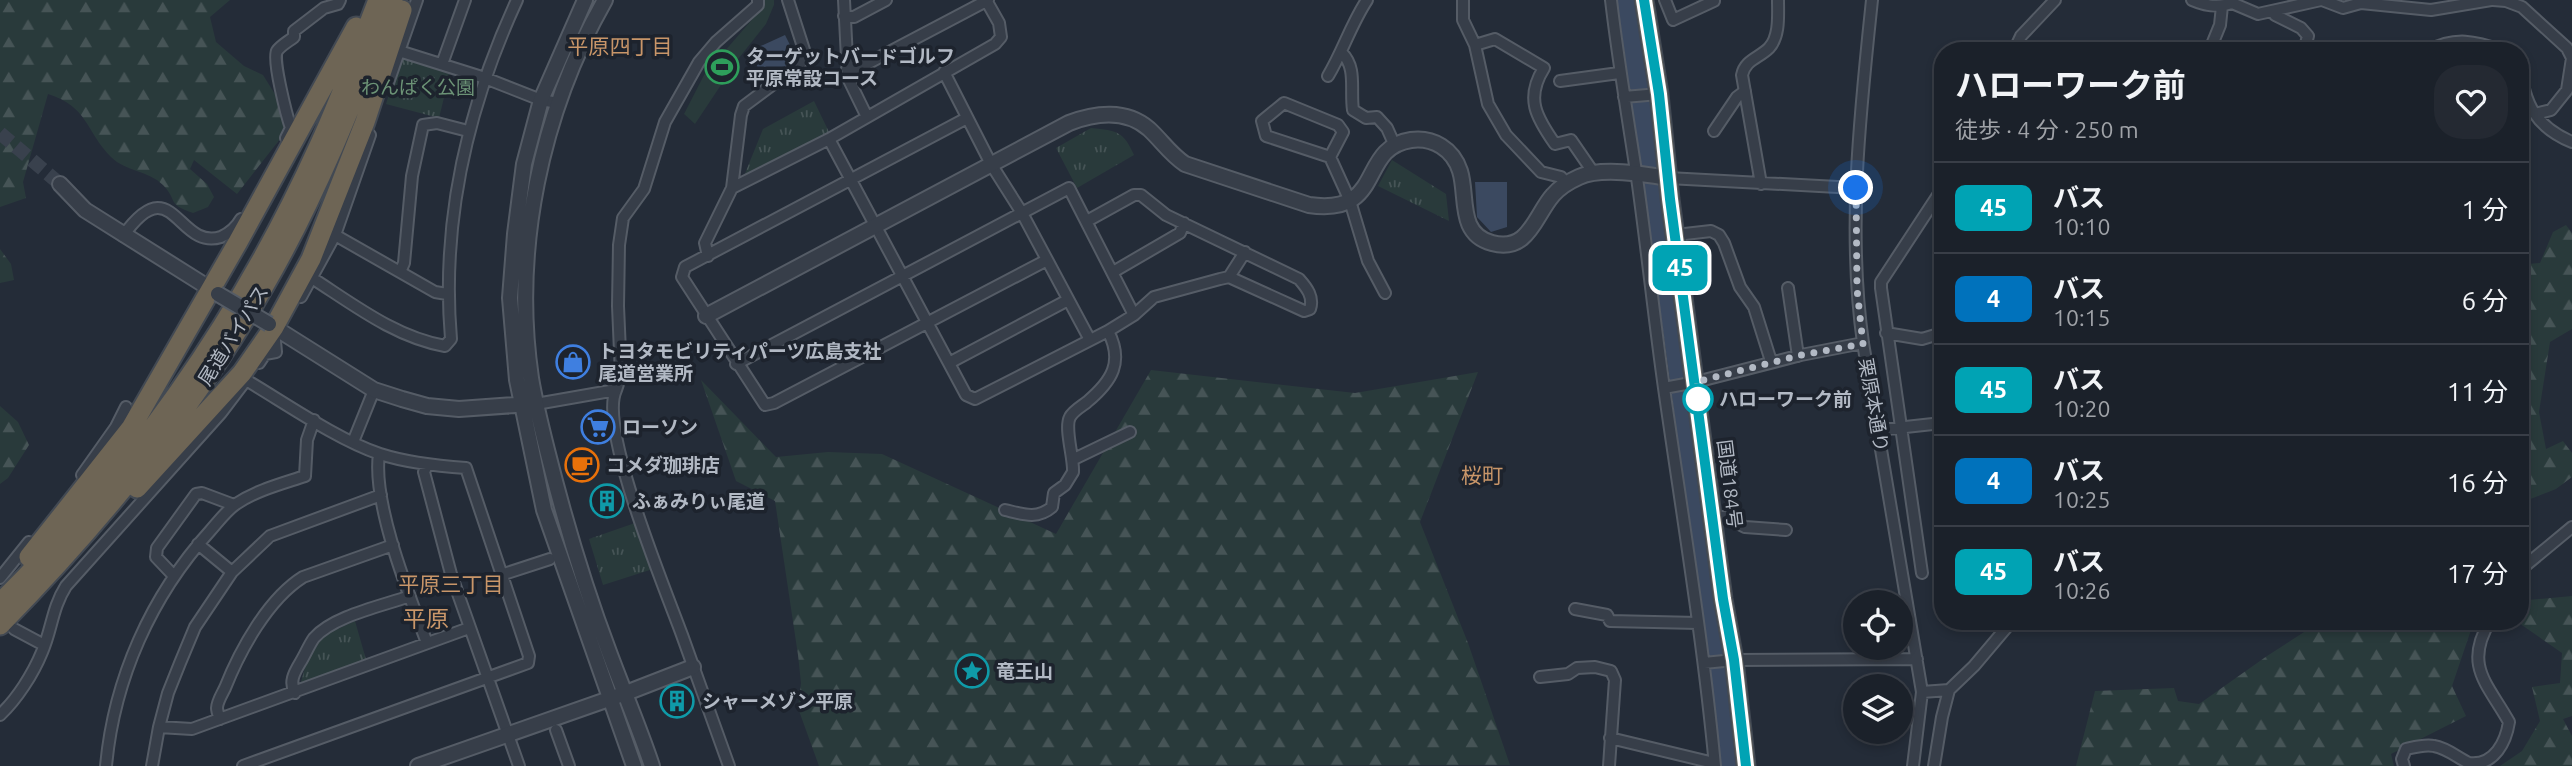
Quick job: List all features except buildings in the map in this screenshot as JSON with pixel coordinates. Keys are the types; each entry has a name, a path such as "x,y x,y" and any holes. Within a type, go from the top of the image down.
{"highway":[{"path":"0,593 131,428 214,291 369,0"},
{"name":"尾道バイパス","path":"0,603 50,551 127,461 206,354 264,257 289,208 318,147 378,0"},
{"name":"尾道バイパス","path":"7,627 160,442 235,336 303,212 343,127 393,0"},
{"path":"35,590 156,469 242,373 272,326 312,259 365,122 405,0"},
{"name":"国道184号","path":"1644,0 1664,178 1676,235 1692,383 1714,517 1730,661 1746,766"}],"street":[{"path":"123,236 136,218 149,208 165,208 203,238 215,239 237,227 291,128 281,99 283,89 275,59 277,51 294,37 294,31 324,8 338,4 340,0"},
{"path":"272,326 290,314 335,235 417,0"},
{"path":"442,64 466,0"},
{"path":"312,278 383,323 420,341 445,346 451,339 447,293 455,201 468,131 485,78 517,0"},
{"path":"585,0 541,100 524,164 514,234 510,298 521,405 544,510 634,766"},
{"path":"605,0 589,29 558,103 548,137 536,192 527,261 526,331 536,404 558,493 609,653 652,766"},
{"path":"729,766 625,475 613,415 613,397 621,375 618,306 619,245 623,218 644,190 655,149 681,91 699,62 716,42 758,5 758,0"},
{"path":"708,256 705,243 735,178 744,106 799,65 806,56 788,0"},
{"path":"844,0 848,79 867,117"},
{"path":"844,16 854,17 886,0"},
{"path":"732,188 829,138 995,44 1001,37 999,23 987,0 859,68 847,69"},
{"path":"1328,76 1342,52 1354,19 1367,0"},
{"path":"1463,0 1463,20 1475,45 1488,103 1506,135 1541,172 1561,177 1567,184"},
{"path":"1609,738 1715,765 1705,663 1639,175 1627,97 1619,73 1611,0"},
{"path":"1665,0 1673,20 1714,1"},
{"path":"1761,184 1743,70 1771,47 1778,26 1778,0"},
{"name":"栗原本通り","path":"1872,0 1856,188 1857,289 1863,344 1922,692 1913,766"},
{"path":"2018,42 2055,0"},
{"path":"2192,0 2222,6 2232,3 2258,14 2322,0 2343,8 2361,2 2431,10 2492,0 2506,1 2522,7 2567,48 2572,58 2567,90 2552,110 2535,114"},
{"path":"2213,42 2220,25 2222,6"},
{"path":"2273,11 2274,15 2301,28 2308,36 2306,42"},
{"path":"1475,45 1495,39 1544,68 1535,82 1539,121 1555,144 1572,140 1593,172"},
{"path":"2444,42 2469,42"},
{"path":"399,51 485,78 541,100 558,103"},
{"path":"1342,52 1353,71 1353,110 1366,118 1377,117 1387,128 1395,146"},
{"path":"944,72 991,164 1022,213 1090,340"},
{"path":"1560,81 1619,73"},
{"path":"1714,131 1737,97 1745,91"},
{"path":"1627,97 1655,94"},
{"path":"2529,102 2544,127 2554,135 2572,142"},
{"path":"1330,157 1343,132 1338,125 1284,103 1262,121 1266,136 1330,157 1350,201 1368,261 1385,293"},
{"path":"706,316 1086,116 1122,115 1138,121 1172,156 1185,164 1309,205 1329,207 1342,205 1358,195 1384,153 1404,141 1424,139 1442,145 1452,156 1460,171 1469,226 1491,243 1506,244 1521,239 1538,222 1553,194 1593,172 1856,188"},
{"path":"967,118 685,267 682,277 765,405 774,403 1047,260"},
{"path":"400,272 404,264 412,176 424,125 437,123 468,131"},
{"path":"829,138 965,395 975,399 1108,331 1134,315 1154,297 1229,277 1304,311 1310,309 1313,302 1307,288 1299,279 1166,215 1142,195 1134,195 1087,221"},
{"path":"60,184 85,210 123,236 374,390 427,406 459,410 536,404 616,390"},
{"path":"736,364 1069,188 1134,315"},
{"path":"1922,573 1881,282 1934,201"},
{"path":"1113,272 1180,233 1184,223"},
{"path":"1676,235 1711,231 1719,235 1740,287 1754,307 1770,358 1774,362"},
{"path":"335,235 435,292 447,293"},
{"path":"1229,277 1245,252"},
{"path":"1788,288 1798,356"},
{"path":"1857,289 1881,288"},
{"path":"949,363 1068,300"},
{"path":"0,715 12,704 44,645 56,602 66,586 221,413 265,355 276,352 272,326"},
{"path":"1005,510 1029,516 1044,514 1052,507 1054,494 1065,485 1073,472 1074,459 1068,427 1070,416 1109,381 1116,359 1116,346 1108,331"},
{"path":"1886,332 1922,338 1934,335"},
{"path":"1667,387 1798,356 1863,344"},
{"path":"246,380 353,442 379,454 427,465 466,468 529,656 528,663 250,765"},
{"path":"353,442 374,390"},
{"path":"0,578 85,471 116,427 126,407"},
{"path":"106,766 113,712 128,667 145,626 174,576 198,544 234,505 257,492 305,476 307,440 314,420"},
{"path":"1878,430 1934,424"},
{"path":"1074,459 1130,432"},
{"path":"379,454 377,467 381,495 393,545 427,643"},
{"path":"427,465 424,472 469,628 519,766"},
{"path":"174,576 156,557 157,548 196,494 202,493 234,505"},
{"path":"152,766 168,693 195,627 232,572 270,536 381,495"},
{"path":"1714,517 1726,517 1745,527 1786,530"},
{"path":"2529,563 2572,527"},
{"path":"198,544 232,572"},
{"path":"220,719 217,707 233,667 251,635 295,582 393,545"},
{"path":"501,575 550,559"},
{"path":"295,693 291,686 294,674 313,639 337,622 410,596"},
{"path":"1576,610 1607,615 1610,621 1698,623"},
{"path":"7,627 44,645"},
{"path":"159,727 192,729 469,628"},
{"path":"1934,766 1942,717 1950,690 2004,630"},
{"path":"2404,766 2402,759 2406,750 2418,746 2434,746 2473,765 2486,765 2494,760 2509,722 2485,686 2478,648 2484,630"},
{"path":"1705,663 1917,659"},
{"path":"418,766 693,667"},
{"path":"1540,677 1568,674 1577,668 1595,667 1611,671 1615,680 1609,766"},
{"path":"1922,692 1950,690"},
{"path":"556,730 569,766"}],"green space":[{"path":"0,0 230,0 210,17 216,42 244,66 263,75 288,122 284,134 237,194 194,160 190,169 207,184 214,197 208,207 193,213 176,204 157,180 117,162 103,148 71,105 48,94 23,182 26,198 0,207"},
{"name":"ターゲットバードゴルフ 平原常設コース","path":"762,0 774,0 766,24 739,58 695,124 684,114 704,75 762,8"},
{"name":"わんぱく公園","path":"401,56 450,73 439,118 386,104"},
{"path":"814,101 829,132 744,176 763,129"},
{"path":"1091,128 1108,130 1123,137 1134,155 1077,188 1056,148"},
{"path":"1392,160 1446,194 1449,221 1378,186"},
{"path":"2566,225 2572,233 2572,329 2550,342 2539,412 2546,449 2563,441 2572,453 2572,477 2556,489 2529,500 2529,264 2540,263 2553,232"},
{"path":"0,249 11,264 14,280 0,283"},
{"path":"1151,370 1355,393 1478,372 1420,522 1468,643 1510,765 819,766 798,708 801,683 798,655 775,501 736,481 701,380 776,457 828,452 882,454 1056,534"},
{"path":"0,406 18,422 29,445 8,478 0,484"},
{"path":"635,523 653,569 603,585 589,539"},
{"path":"2572,596 2572,716 2563,719 2572,736 2572,766 2500,766 2522,751 2540,721 2532,687 2560,683 2562,653 2529,630 2529,600"},
{"path":"355,621 367,663 299,689 306,664 323,636"},
{"path":"2307,630 2471,630 2452,686 2466,716 2391,754 2394,766 2076,766 2095,691 2174,688 2178,701 2199,704"}],"water":[{"path":"1617,0 1636,0 1738,766 1719,766 1671,388"},
{"path":"785,35 798,61 759,76 754,49"},
{"path":"1475,182 1507,182 1507,227 1491,232 1477,217"}],"tunnel":[{"path":"0,133 60,184"}],"bus line":[{"name":"45","path":"1644,0 1659,94 1670,199 1723,599 1734,660 1746,766"}],"place":[{"name":"ターゲットバードゴルフ 平原常設コース","path":"722,67"},
{"name":"トヨタモビリティパーツ広島支社 尾道営業所","path":"573,362"},
{"name":"ハローワーク前","path":"1698,399"},
{"name":"ローソン","path":"598,427"},
{"name":"コメダ珈琲店","path":"582,465"},
{"name":"ふぁみりぃ尾道","path":"607,501"},
{"name":"竜王山","path":"972,671"},
{"name":"シャーメゾン平原","path":"677,701"}],"district":[{"name":"平原四丁目","path":"620,46"},
{"name":"桜町","path":"1482,475"},
{"name":"平原三丁目","path":"451,584"},
{"name":"平原","path":"426,618"}],"route":[{"path":"1698,399 1696,382 1801,355 1863,344 1857,289 1856,188"}]}
